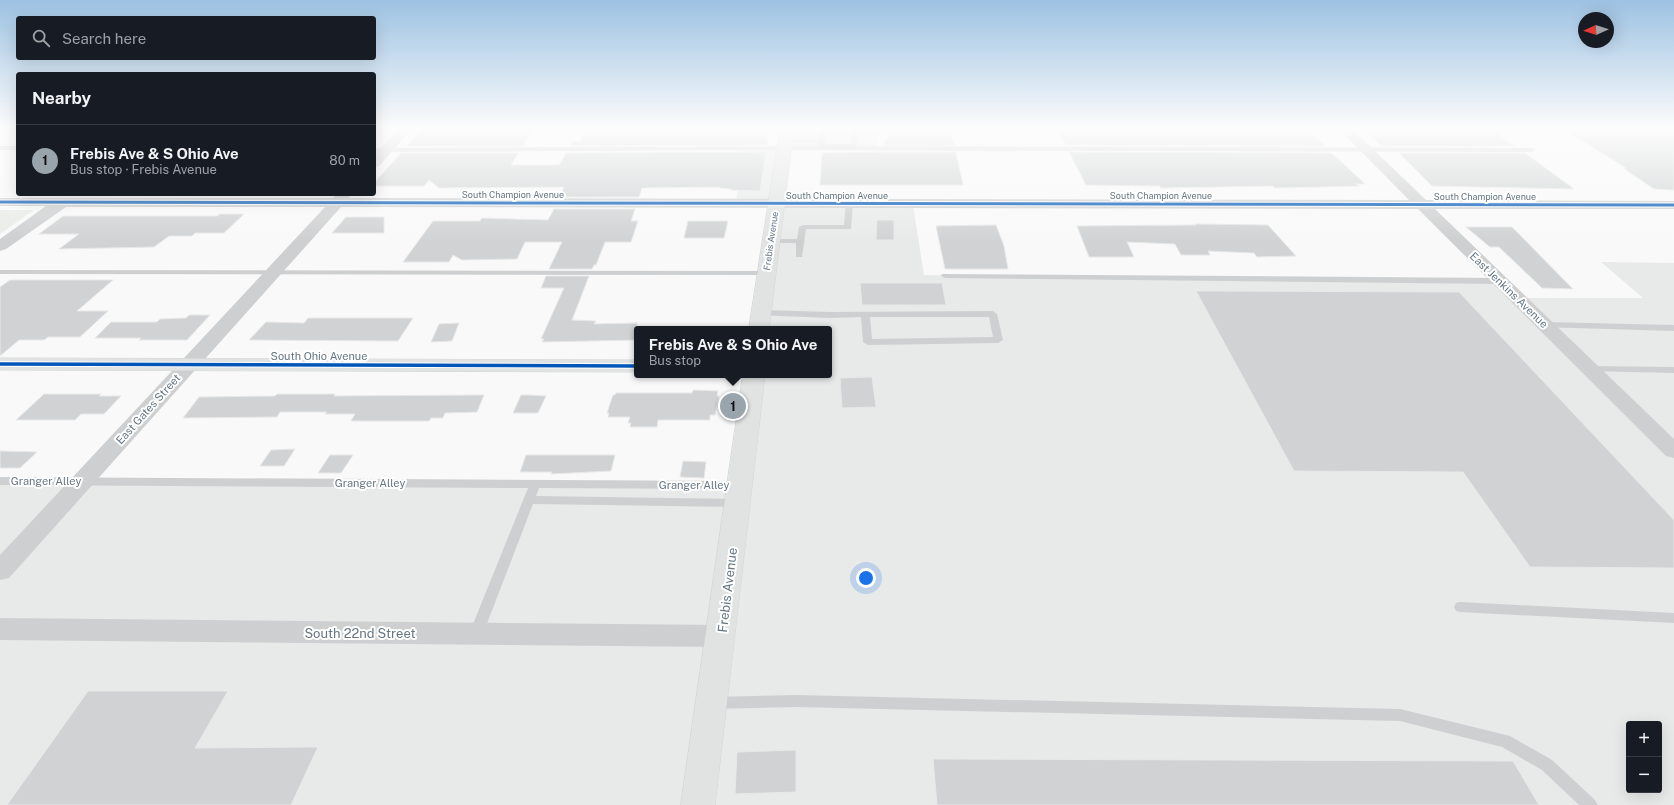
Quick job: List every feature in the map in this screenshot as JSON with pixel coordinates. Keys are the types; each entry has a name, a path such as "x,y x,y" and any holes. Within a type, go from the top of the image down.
{"main road":[{"name":"Frebis Avenue","path":"760,321 782,167"},
{"name":"South Ohio Avenue","path":"0,364 634,366"},
{"name":"Frebis Avenue","path":"698,805 754,378"}],"street":[{"name":"East Jenkins Avenue","path":"1383,167 1674,450"},
{"name":"South Champion Avenue","path":"0,202 68,198 341,198 777,204 1674,205"},
{"path":"0,246 68,198"},
{"name":"East Gates Street","path":"0,571 188,365 276,272 341,198"},
{"name":"South 22nd Street","path":"0,630 721,636"}],"lane":[{"path":"799,255 803,227 848,227 849,204"},
{"path":"772,241 800,241"},
{"path":"0,272 767,273"},
{"path":"945,276 1499,280"},
{"path":"760,321 830,315 865,314 993,314 998,340 868,342 865,314"},
{"path":"1544,325 1674,328"},
{"path":"1589,368 1674,370"},
{"name":"Granger Alley","path":"0,481 535,484 739,494"},
{"path":"476,634 535,484"},
{"path":"529,500 739,494"},
{"path":"1460,608 1674,618"},
{"path":"712,703 796,702 1400,715 1505,741 1547,765 1590,805"}],"shaded area":[{"path":"743,167 784,167 779,204 913,205 924,275 1491,279 1511,298 1643,298 1601,262 1674,263 1674,805 0,805 0,479 738,484 752,378 832,378 832,326 758,326 774,205 735,205"},
{"path":"0,210 34,210 0,234"}],"building":[{"path":"389,167 764,167 760,191 731,190 719,188 720,187 642,188 639,197 560,197 564,187 439,188 429,180 424,186 376,186 376,181"},
{"path":"821,167 959,167 963,185 820,185"},
{"path":"1077,167 1346,167 1365,184 1356,184 1359,186 1280,188 1275,188 1273,186 1161,188 1160,186 1086,185"},
{"path":"1413,167 1543,167 1574,189 1432,186"},
{"path":"1624,167 1674,167 1674,190 1654,189 1623,168 1626,168"},
{"path":"554,209 635,209 631,221 638,221 631,242 605,242 596,265 594,265 592,269 549,269 562,242 525,242 517,259 462,260 453,255 449,262 403,262 433,221 480,221 482,218 548,220"},
{"path":"220,214 244,214 224,233 195,233 192,236 169,236 154,247 59,249 79,234 39,234 63,216 217,216"},
{"path":"346,217 384,217 384,233 332,233"},
{"path":"877,220 894,220 894,240 876,240"},
{"path":"688,221 728,221 724,238 684,238"},
{"path":"1195,224 1268,225 1296,256 1257,257 1254,253 1208,251 1210,255 1181,255 1175,244 1127,242 1134,257 1089,257 1077,226 1196,225"},
{"path":"996,225 1004,246 1008,269 945,269 936,226"},
{"path":"1466,227 1512,227 1573,289 1542,288 1499,247 1490,247"},
{"path":"546,276 589,276 572,320 596,321 594,324 637,323 637,326 634,326 634,340 542,342 544,339 541,339 564,288 541,288"},
{"path":"10,280 113,280 77,311 108,311 80,337 48,337 44,340 19,340 0,356 0,287"},
{"path":"860,283 942,283 946,305 862,305"},
{"path":"1196,291 1459,292 1674,520 1674,568 1530,567 1463,472 1294,471"},
{"path":"189,315 210,315 187,340 95,338 111,322 157,322 160,319 186,318"},
{"path":"308,318 413,318 398,341 249,340 266,322 304,323"},
{"path":"459,323 452,341 431,342 439,324"},
{"path":"872,377 876,407 842,408 840,378"},
{"path":"693,390 718,391 717,396 719,396 715,415 710,415 710,420 658,420 657,427 630,427 631,423 628,423 630,417 608,417 609,413 607,413 613,395 616,393 692,393"},
{"path":"44,394 101,394 99,396 121,396 104,414 81,414 75,420 16,420"},
{"path":"277,394 335,394 334,396 484,395 477,412 445,413 443,418 431,418 429,421 351,421 355,414 325,414 327,412 280,412 277,417 183,418 199,397 275,396"},
{"path":"521,395 546,396 538,413 513,413"},
{"path":"295,449 284,466 260,466 271,450"},
{"path":"0,451 37,452 20,468 0,468"},
{"path":"330,455 353,455 341,473 318,473"},
{"path":"526,455 615,455 611,471 551,474 552,472 520,472"},
{"path":"683,461 706,462 704,478 680,477"},
{"path":"88,691 228,691 195,748 318,747 291,805 7,805"},
{"path":"796,750 796,792 735,794 737,752"},
{"path":"933,759 1513,761 1539,805 937,805"}],"cycle path":[{"path":"0,202 1674,205"},
{"path":"0,364 634,366"}],"place":[{"name":"Frebis Ave & S Ohio Ave","path":"733,406"}]}
